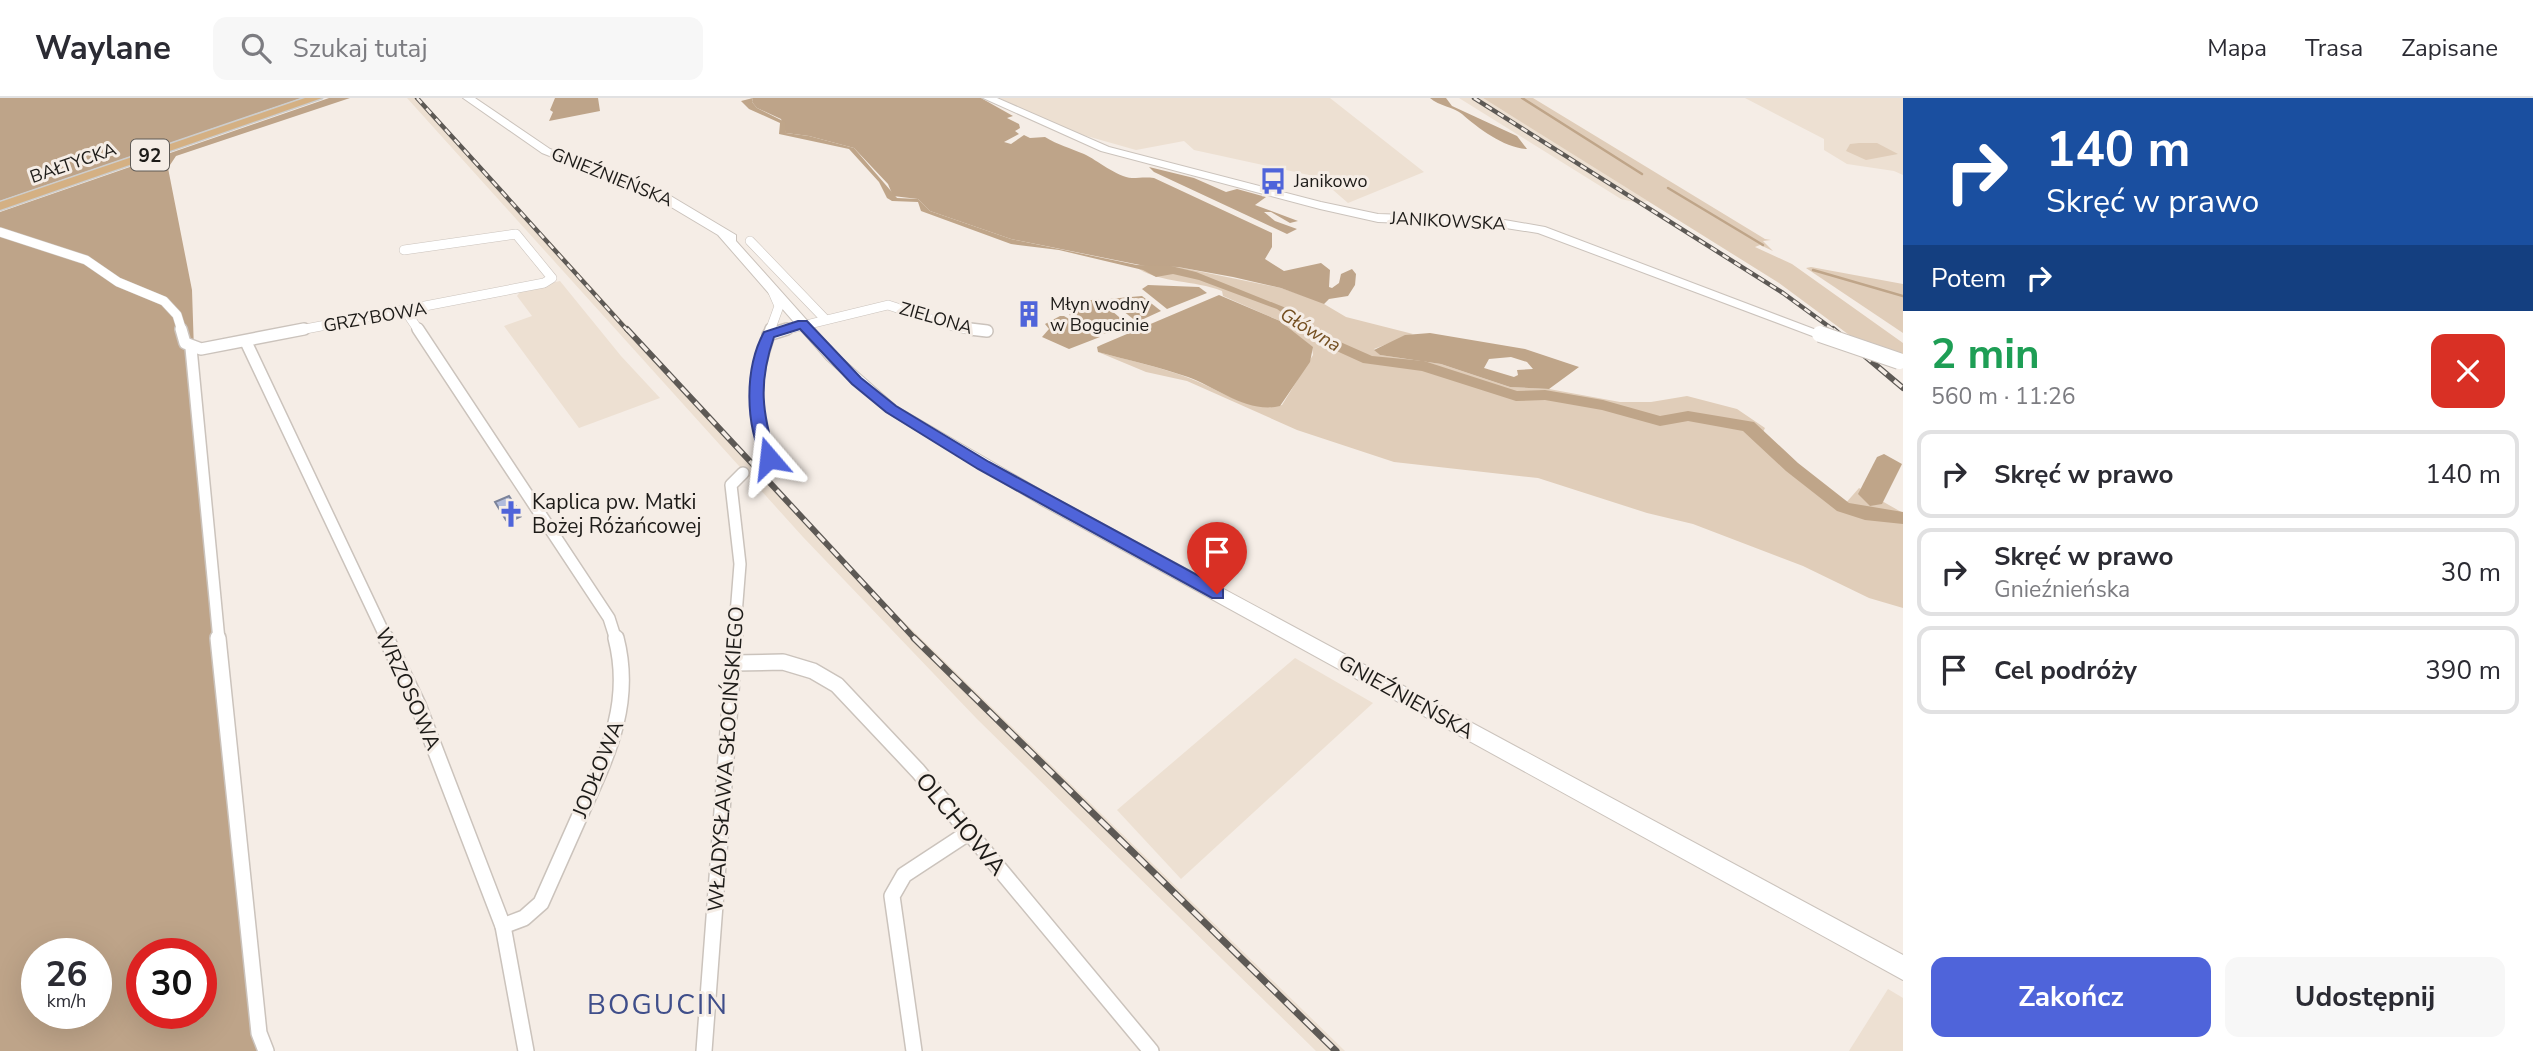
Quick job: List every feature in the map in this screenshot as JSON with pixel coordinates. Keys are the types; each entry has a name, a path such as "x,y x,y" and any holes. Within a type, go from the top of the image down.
{"main road":[{"name":"BAŁTYCKA","path":"0,206 316,98"},
{"name":"GNIEŹNIEŃSKA","path":"468,98 556,156 660,195 723,233 751,256 867,380 912,421 1045,500 1903,968"},
{"name":"GNIEŹNIEŃSKA","path":"476,98 502,121"},
{"name":"JANIKOWSKA","path":"988,98 1105,149 1320,205 1378,218 1507,224 1554,234 1703,293 1901,362"},
{"name":"GNIEŹNIEŃSKA","path":"723,233 770,287 813,322"}],"street":[{"path":"0,232 86,260 118,282 164,300 177,315 181,337 196,349 199,454 255,992 260,1033 266,1048"},
{"name":"GRZYBOWA","path":"196,349 246,342 549,281 551,275 516,234 404,250"},
{"path":"750,241 813,322"},
{"path":"758,466 769,458 755,404 759,362 779,306 770,287"},
{"name":"ZIELONA","path":"768,335 888,305 959,328 987,331"},
{"name":"JODŁOWA","path":"405,310 608,618 621,651 623,692 619,724 610,748 541,903 524,918 503,926"},
{"name":"WRZOSOWA","path":"246,342 418,705 503,926 526,1051"},
{"name":"WŁADYSŁAWA SŁOCIŃSKIEGO","path":"704,1051 734,663 740,550 731,485 734,479 743,474"},
{"name":"OLCHOWA","path":"734,663 783,662 813,671 837,685 918,771 1151,1051"},
{"path":"914,1051 892,896 904,875 968,833"}],"shaded area":[{"path":"0,98 302,98 0,201"},
{"path":"329,98 350,98 176,156 168,168 192,290 194,351 260,1051 0,1051 0,212"},
{"path":"407,98 419,98 759,470 895,613 1345,1051 1316,1051 977,719 803,537"},
{"path":"555,98 598,98 600,111 549,121"},
{"path":"753,98 981,98 1013,116 1007,118 1019,124 1020,128 1015,131 1019,134 1004,142 1011,144 1024,135 1030,138 1045,137 1084,154 1120,175 1154,178 1272,233 1272,247 1265,259 1284,271 1321,263 1330,270 1329,287 1332,288 1339,283 1341,274 1352,269 1356,274 1355,285 1348,296 1329,299 1324,304 1281,288 1233,277 1178,267 1145,266 1011,239 930,211 918,199 893,196 888,184 854,148 786,133 781,119 757,108 752,102"},
{"path":"999,98 1330,98 1424,172 1348,203 1318,177 1194,150 1184,141 1136,150 1069,131"},
{"path":"1430,98 1446,98 1452,106 1517,136 1527,149 1501,141 1459,112"},
{"path":"1459,98 1483,98 1648,201 1638,203 1621,199"},
{"path":"1483,98 1533,98 1765,239 1771,240 1763,241 1773,251 1760,245 1755,247 1792,264 1903,343 1903,360 1860,343 1779,283"},
{"path":"1745,98 1903,98 1903,175 1894,171 1847,164 1824,150 1824,139"},
{"path":"1877,143 1898,154 1866,160 1846,151 1850,144"},
{"path":"1149,167 1194,178 1226,192 1237,189 1266,197 1255,205 1298,221 1290,223 1271,212 1264,212 1275,221 1297,229 1287,234 1154,172"},
{"path":"1178,267 1281,288 1319,301 1346,317 1413,334 1374,349 1380,355 1441,364 1510,387 1549,389 1620,402 1651,402 1687,396 1737,409 1765,428 1762,434 1796,467 1845,504 1859,488 1903,513 1903,608 1869,598 1803,566 1693,524 1647,513 1538,478 1394,462 1297,430 1187,381 1146,372 1098,352 1178,374 1246,403 1270,407 1282,405 1313,355 1312,347 1280,321 1223,296 1222,291 1157,277 1139,269"},
{"path":"1806,268 1903,284 1903,333"},
{"path":"560,281 621,356 660,398 579,428 504,326 532,316 517,296 521,290"},
{"path":"1295,658 1373,703 1181,879 1117,810"},
{"path":"1888,989 1903,998 1903,1051 1849,1051"}],"water":[{"path":"753,98 752,102 757,108 785,122 786,133 854,148 897,198 918,199 930,211 1011,239 1137,265 1171,266 1196,272 1291,310 1327,339 1321,341 1277,309 1199,280 1173,274 1156,277 1143,270 1059,250 1011,244 921,211 918,202 892,201 849,149 779,134 780,123 749,109 741,101"},
{"path":"1148,285 1199,287 1207,293 1167,309 1142,289"},
{"path":"1219,295 1280,321 1313,347 1310,362 1280,406 1244,403 1188,377 1098,352 1097,347 1101,345"},
{"path":"1142,296 1161,311 1137,322 1108,299"},
{"path":"1098,299 1127,325 1105,334 1069,315 1085,301"},
{"path":"1060,316 1100,337 1069,349 1042,337 1049,329 1045,324"},
{"path":"1430,333 1525,349 1579,367 1549,389 1510,387 1441,364 1380,355 1374,350 1405,335","holes":["1511,357 1527,362 1533,369 1517,370 1518,375 1514,377 1484,368 1489,359"]},
{"path":"1884,454 1902,464 1882,504 1870,506 1858,494 1877,457"}],"building":[{"name":"Kaplica pw. Matki Bożej Różańcowej","path":"509,496 521,514 506,520 495,502"}],"waterway":[{"path":"1522,98 1642,174"},
{"path":"1668,188 1763,245"},
{"path":"1813,270 1903,296"},
{"name":"Główna","path":"1302,324 1324,340 1369,360 1424,366 1516,396 1545,395 1603,405 1660,421 1688,416 1748,426 1792,467 1843,507 1865,514 1903,518"}],"railway":[{"path":"417,98 628,331"},
{"path":"1474,98 1783,293 1835,331"},
{"path":"627,329 916,640"},
{"path":"1833,329 1903,388"},
{"path":"916,640 1336,1051"}],"place":[{"name":"Janikowo","path":"1273,181"},
{"name":"Młyn wodny w Bogucinie","path":"1029,314"},
{"name":"Kaplica pw. Matki Bożej Różańcowej","path":"511,514"}],"district":[{"name":"BOGUCIN","path":"658,1004"}],"route":[{"path":"769,458 756,416 759,362 768,335 803,324 856,381 891,409 984,465 1217,594"}]}
